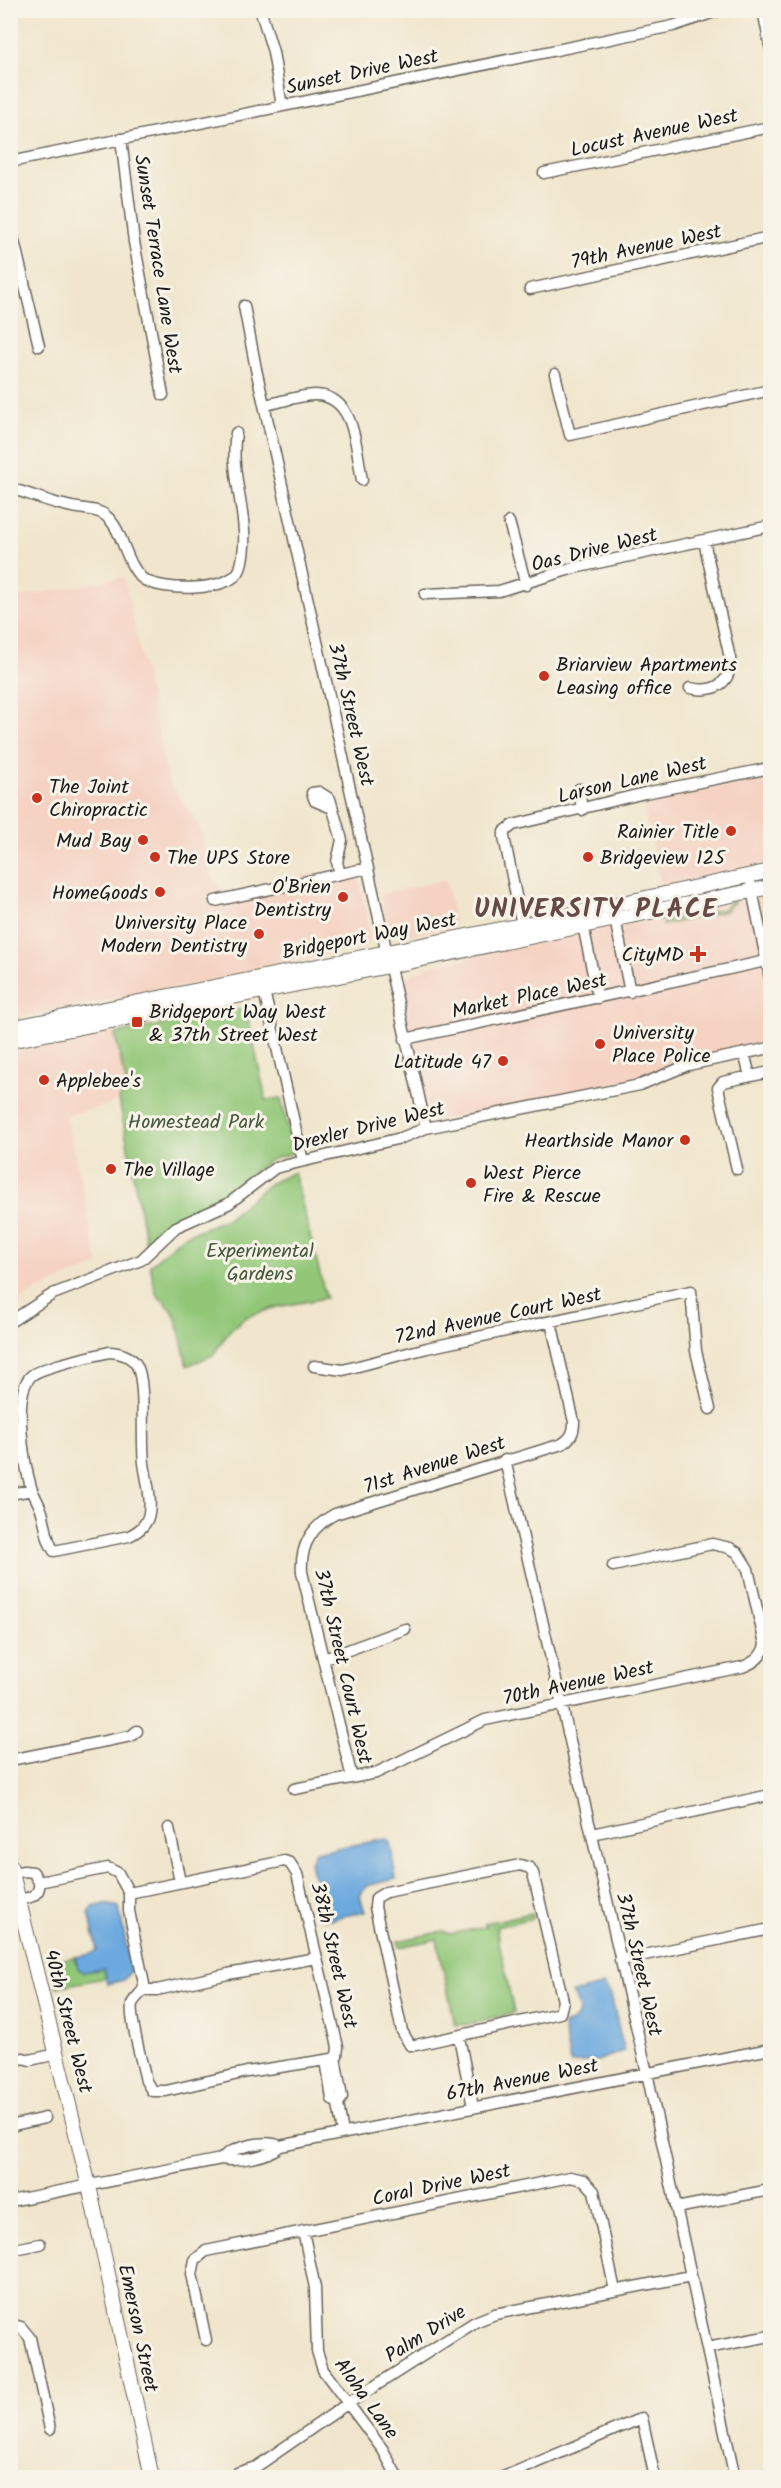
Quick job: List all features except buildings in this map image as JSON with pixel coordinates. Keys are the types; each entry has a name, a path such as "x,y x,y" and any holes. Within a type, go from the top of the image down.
{"main road":[{"name":"Bridgeport Way West","path":"10,1028 522,925 771,871"},
{"name":"Bridgeport Way West","path":"10,1041 771,887"},
{"name":"40th Street West","path":"11,1869 89,2186"},
{"name":"Emerson Street","path":"89,2186 152,2478"}],"street":[{"name":"Sunset Drive West","path":"10,162 658,29 701,18 720,10"},
{"path":"762,10 771,46"},
{"path":"261,12 273,52 282,106"},
{"name":"Locust Avenue West","path":"544,173 771,127"},
{"name":"Sunset Terrace Lane West","path":"121,139 134,242 163,394"},
{"path":"10,224 39,346"},
{"name":"79th Avenue West","path":"530,289 771,237"},
{"name":"37th Street West","path":"244,306 385,952 426,1128"},
{"path":"555,374 570,435 771,390"},
{"path":"265,405 315,395 336,401 351,422 362,480"},
{"path":"10,488 55,504 105,515 113,524 137,571 147,581 178,588 224,583 232,580 238,574 245,543 234,457 236,433"},
{"path":"508,522 526,585"},
{"name":"Oas Drive West","path":"425,594 480,594 526,585 574,568 771,526"},
{"path":"690,688 704,690 714,688 726,681 730,669 730,658 704,541"},
{"name":"Larson Lane West","path":"522,925 504,832 513,825 645,793 771,768"},
{"path":"579,789 582,810"},
{"path":"332,808 342,840 337,862 339,874"},
{"path":"215,901 368,868"},
{"path":"749,876 771,978"},
{"path":"615,919 630,992"},
{"path":"583,925 598,998"},
{"name":"Market Place West","path":"405,1039 766,961"},
{"path":"264,991 303,1161"},
{"name":"Drexler Drive West","path":"10,1322 53,1294 141,1260 176,1227 228,1204 275,1168 401,1138 426,1128 640,1084 688,1065 771,1048"},
{"path":"744,1053 750,1077"},
{"path":"737,1168 718,1089 723,1082 771,1072"},
{"name":"72nd Avenue Court West","path":"314,1366 343,1370 427,1348 691,1291 696,1351 710,1409"},
{"name":"71st Avenue West","path":"315,1529 335,1514 562,1444 568,1440 574,1429 574,1422 551,1322"},
{"path":"109,1352 127,1356 137,1366 141,1393 144,1462 150,1504 148,1520 129,1536 54,1551 50,1546 43,1513 32,1490 20,1416 25,1384 41,1369 109,1352"},
{"name":"37th Street West","path":"505,1460 647,2073 735,2478"},
{"path":"10,1494 32,1490"},
{"name":"37th Street Court West","path":"315,1529 305,1546 302,1564 352,1778"},
{"name":"70th Avenue West","path":"294,1789 389,1768 485,1720 742,1667 755,1661 764,1650 763,1633 748,1569 738,1553 730,1548 712,1544 613,1566"},
{"path":"324,1659 405,1629"},
{"path":"10,1760 131,1736 137,1731"},
{"path":"592,1834 771,1795"},
{"path":"129,1896 180,1882 169,1828"},
{"name":"38th Street West","path":"180,1882 278,1862 291,1863 297,1874 338,2047 331,2059 332,2099 338,2104 343,2133"},
{"path":"520,1864 526,1866 533,1873 563,2008 556,2015 459,2037 416,2046 406,2041 375,1900 381,1893 520,1864"},
{"path":"39,1882 108,1868 118,1873 129,1896 144,1990"},
{"path":"11,1869 33,1872 39,1882 37,1893 30,1898 19,1900"},
{"path":"620,1960 771,1929"},
{"path":"316,1958 157,1990 144,1990 133,2001 132,2006 146,2081 152,2091 166,2091 248,2072 331,2059"},
{"path":"459,2037 473,2107"},
{"name":"67th Avenue West","path":"10,2201 221,2159 231,2161 273,2152 280,2146 771,2049"},
{"path":"10,2067 57,2054"},
{"path":"10,2061 23,2058 30,2060"},
{"path":"10,2126 45,2118"},
{"name":"Coral Drive West","path":"206,2340 192,2274 194,2263 206,2251 577,2177 590,2185 594,2191 615,2291"},
{"path":"676,2208 771,2190"},
{"name":"Aloha Lane","path":"303,2231 317,2301 319,2361 328,2379 383,2450 398,2478"},
{"path":"10,2250 40,2244"},
{"name":"Palm Drive","path":"237,2473 256,2467 347,2404 475,2322 495,2314 691,2276"},
{"path":"10,2324 21,2327 30,2338 50,2429"},
{"path":"707,2348 771,2336"},
{"path":"501,2478 642,2418 655,2478"}],"shaded area":[{"path":"124,577 168,780 200,827 211,876 226,893 318,873 359,878 371,931 369,939 360,946 245,974 11,1019 11,599"},
{"path":"770,776 770,863 661,886 643,805"},
{"path":"446,880 455,926 408,936 387,927 380,894"},
{"path":"770,894 770,1042 690,1060 648,1076 453,1118 437,1119 428,1111 407,1020 409,1009 404,987 405,980 412,974 433,965"},
{"path":"108,1032 115,1034 127,1088 119,1099 110,1105 66,1115 99,1265 35,1291 11,1308 11,1053"}],"green space":[{"path":"733,900 734,904 730,905 726,911 663,925 664,921 724,909"},
{"name":"Homestead Park","path":"246,1008 266,1100 281,1098 293,1153 270,1160 215,1201 189,1210 170,1221 147,1249 119,1099 127,1088 115,1034"},
{"name":"Homestead Park","path":"294,1172 326,1298 277,1307 246,1317 230,1330 213,1355 187,1366 178,1324 172,1310 156,1294 150,1265 184,1236 227,1219 269,1184"},
{"path":"532,1913 533,1918 496,1927 514,2013 478,2021 475,2024 455,2025 437,1939 399,1947 398,1941 444,1931 450,1934 485,1927 485,1923"},
{"path":"75,1957 75,1962 105,1969 106,1978 57,1987 51,1962"}],"water":[{"path":"386,1839 390,1842 396,1879 366,1886 360,1896 365,1912 324,1920 310,1862 315,1852"},
{"path":"105,1904 119,1907 131,1970 124,1980 107,1984 104,1969 83,1972 78,1968 75,1957 91,1954 97,1950 89,1912 93,1907"},
{"path":"604,1985 611,1994 624,2051 597,2061 570,2063 563,2025 575,2020 579,2013 572,1993"}],"place":[{"name":"Briarview Apartments Leasing office","path":"544,676"},
{"name":"The Joint Chiropractic","path":"37,798"},
{"name":"Rainier Title","path":"731,831"},
{"name":"Mud Bay","path":"143,840"},
{"name":"The UPS Store","path":"155,857"},
{"name":"Bridgeview 125","path":"588,857"},
{"name":"HomeGoods","path":"160,892"},
{"name":"O'Brien Dentistry","path":"343,897"},
{"name":"University Place Modern Dentistry","path":"259,934"},
{"name":"CityMD","path":"698,954"},
{"name":"Bridgeport Way West & 37th Street West","path":"137,1022"},
{"name":"University Place Police","path":"600,1044"},
{"name":"Latitude 47","path":"503,1061"},
{"name":"Applebee's","path":"44,1080"},
{"name":"Hearthside Manor","path":"685,1140"},
{"name":"The Village","path":"111,1169"},
{"name":"West Pierce Fire & Rescue","path":"471,1183"}],"district":[{"name":"UNIVERSITY PLACE","path":"596,908"}],"park label":[{"name":"Experimental Gardens","path":"260,1262"}]}
